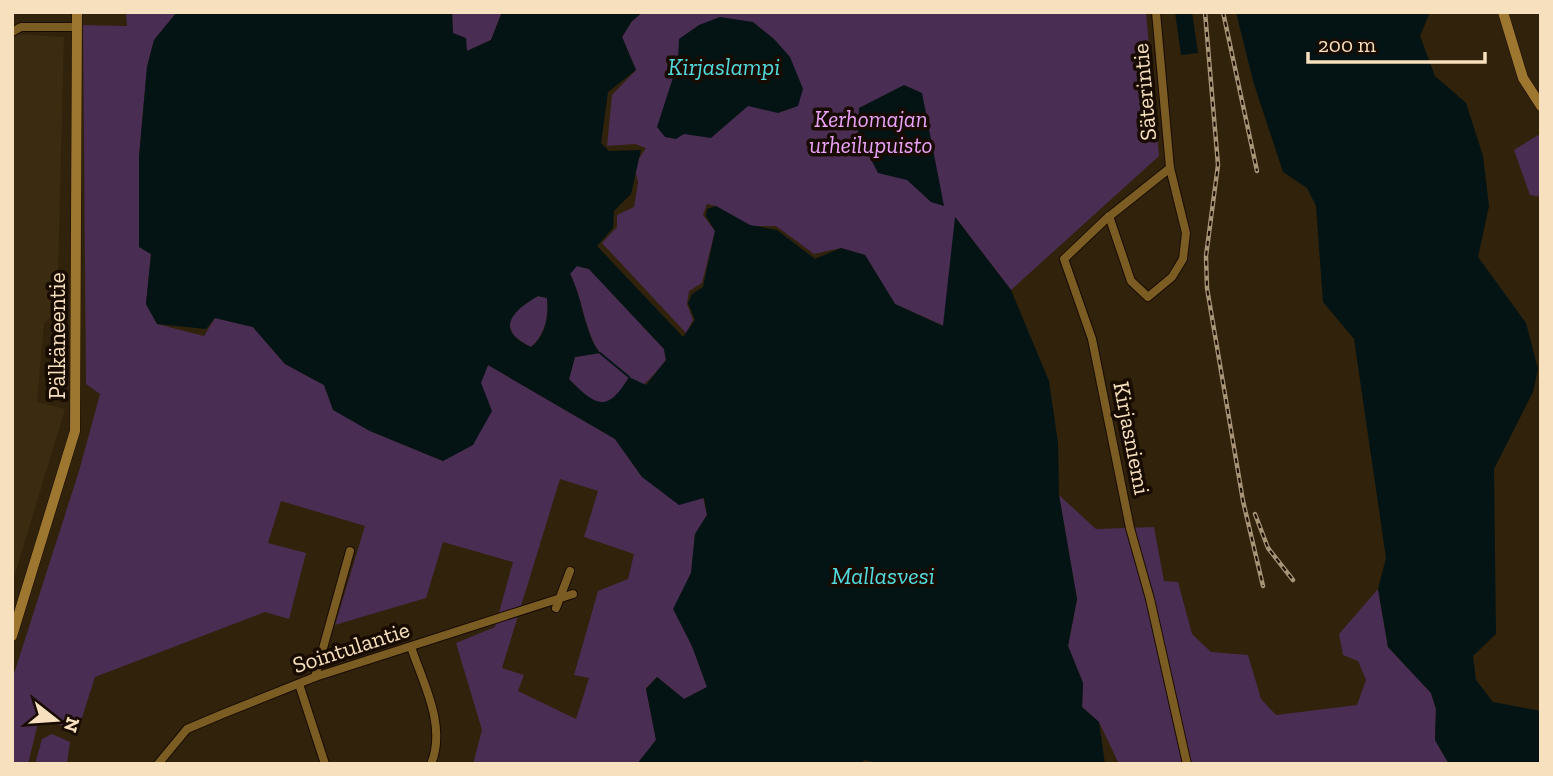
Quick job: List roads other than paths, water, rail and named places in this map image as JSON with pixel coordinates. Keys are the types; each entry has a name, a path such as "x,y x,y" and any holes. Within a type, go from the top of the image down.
{"main road":[{"name":"Pälkäneentie","path":"12,636 75,431 78,12"},
{"path":"1503,12 1523,78 1541,106"}],"street":[{"name":"Säterintie","path":"1109,216 1131,281 1148,297 1172,277 1183,259 1186,233 1170,167 1156,12"},
{"path":"12,32 21,27 76,27"},
{"name":"Kirjasniemi","path":"1170,167 1109,216 1063,259 1093,342 1130,528 1150,599 1187,764"},
{"path":"315,677 350,551"},
{"path":"556,608 570,572"},
{"name":"Sointulantie","path":"158,764 187,729 315,677 573,594"},
{"path":"411,648 436,724 436,748 431,764"},
{"path":"299,684 325,764"}],"water":[{"name":"Mallasvesi","path":"177,12 452,12 453,33 466,38 467,51 491,40 502,12 643,12 632,21 622,37 636,70 608,92 601,143 609,151 641,150 631,194 614,211 613,228 597,246 683,337 695,320 688,303 692,294 703,287 715,231 706,216 707,209 716,206 750,225 777,230 815,259 841,248 865,255 895,304 943,326 955,217 1011,290 1049,381 1058,443 1059,495 1077,599 1068,646 1083,683 1082,707 1099,722 1105,764 882,764 864,760 861,764 637,764 656,740 646,689 657,677 684,699 707,687 692,646 673,609 691,573 695,534 707,515 704,498 679,505 642,477 615,439 488,365 481,383 492,411 473,445 443,461 370,431 333,410 324,385 285,364 253,327 215,318 206,329 157,324 146,304 151,254 139,247 139,157 147,67 154,40","holes":["577,266 589,269 664,349 666,360 646,385 629,377 608,401 594,400 569,379 575,357 600,353 590,336 570,274","538,296 547,298 547,318 540,337 531,347 520,341 510,327 515,314"]},
{"path":"1175,12 1192,12 1198,53 1181,55"},
{"path":"1236,12 1430,12 1420,36 1435,76 1466,103 1483,156 1489,206 1478,257 1526,323 1538,369 1533,392 1494,469 1496,634 1473,656 1476,680 1493,702 1541,711 1541,764 1449,764 1435,740 1436,709 1431,693 1388,647 1378,589 1386,558 1354,339 1323,302 1316,206 1307,188 1283,172 1253,81"},
{"name":"Kirjaslampi","path":"720,17 753,22 790,57 803,89 798,106 778,113 748,106 711,138 684,134 676,139 665,137 657,127 678,62 679,39 699,25"},
{"path":"904,85 922,93 944,206 931,202 907,180 878,173 858,134 859,108"}],"waterway":[{"path":"600,353 629,377"}],"railway":[{"path":"1205,12 1218,165 1206,256 1207,288 1243,501 1263,586"},
{"path":"1223,12 1257,171"},
{"path":"1255,514 1268,548 1293,580"}],"park label":[{"name":"Kerhomajan urheilupuisto","path":"871,132"}]}
